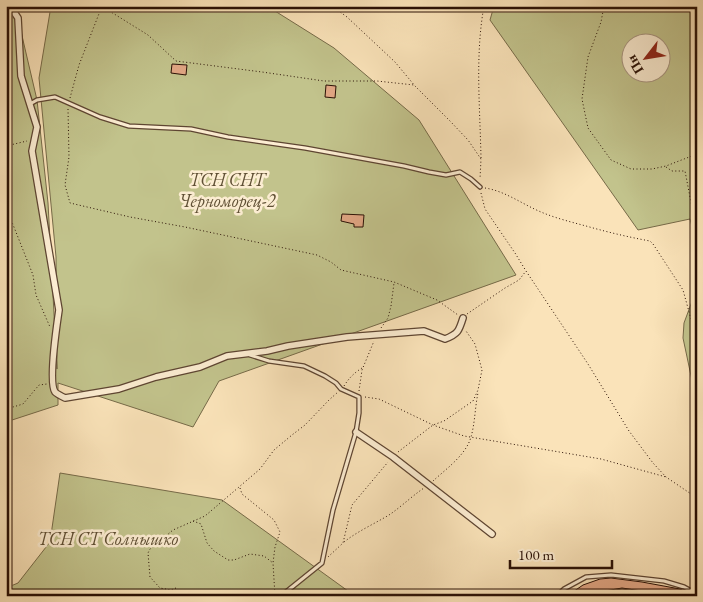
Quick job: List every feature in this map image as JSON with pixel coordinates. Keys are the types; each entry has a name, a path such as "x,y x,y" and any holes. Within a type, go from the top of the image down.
{"street":[{"path":"10,6 18,18 20,76 37,127 32,151 59,310 55,336 52,384 56,392 65,398 119,389 200,367 227,356 346,337 424,331 446,340 455,336 460,329 463,318"},
{"path":"356,432 392,456 492,534"}],"lane":[{"path":"29,104 37,100 55,97 100,117 129,126 191,129 228,137 305,148 446,175 460,172 480,187"},
{"path":"245,353 269,361 304,366 325,376 336,383 341,389 359,397 356,432 333,510 322,563 282,596"},
{"path":"557,596 564,589 586,577 612,575 664,581 697,594"},
{"path":"595,596 622,591 653,596"}],"path":[{"path":"322,563 343,543 352,505 392,456 433,425 444,421 473,401 478,390 482,370 475,344 464,328 463,318 437,300 394,282 341,270 317,255 70,204 65,185 69,157 68,103 79,65 102,6 148,35 176,61 324,82 377,81 415,86"},
{"path":"332,6 395,62 415,86 468,140 480,158"},
{"path":"484,6 480,30 478,64 480,187 485,209 588,364 629,431 666,477 696,498"},
{"path":"604,6 601,22 588,57 582,99 588,128 611,160 631,169 652,169 666,166 697,154"},
{"path":"6,146 34,139"},
{"path":"666,166 672,171 685,171 690,202 697,226"},
{"path":"480,187 494,190 542,213 573,223 625,237 650,241 683,290 691,319 694,323 697,321"},
{"path":"6,207 33,275 36,295 55,336"},
{"path":"463,318 519,280 526,271"},
{"path":"394,282 388,318 377,335 360,376 359,397 379,399 433,425 464,436 601,459 666,477"},
{"path":"176,588 170,590 160,588 150,577 148,553 150,549 173,530 205,516 260,469 274,450 305,425 355,372 363,368"},
{"path":"6,405 13,407 22,404 39,385 52,384"},
{"path":"239,487 242,494 274,520 280,532 275,547 273,563 276,596"},
{"path":"193,521 201,524 207,543 214,551 228,560 234,560 250,554 264,556 273,563"}],"green space":[{"name":"ТСН СНТ Черноморец-2","path":"6,6 15,6 37,100 48,203 57,369 56,257 39,78 51,6 267,6 334,48 419,120 516,275 219,381 193,427 58,383 58,405 6,422"},
{"path":"494,6 697,6 697,246 690,219 638,230 490,20"},
{"path":"697,277 697,404 683,338 684,323 694,296"},
{"name":"ТСН СТ Солнышко","path":"60,473 222,500 348,591 344,596 6,596 6,588 18,583 50,542"}],"building":[{"path":"172,64 187,65 186,75 171,73"},
{"path":"326,85 336,86 335,98 325,97"},
{"path":"342,214 364,215 363,227 354,227 354,224 341,221"},
{"path":"611,578 680,589 693,596 674,596 622,588 587,596 567,596 583,585 600,579"}]}
